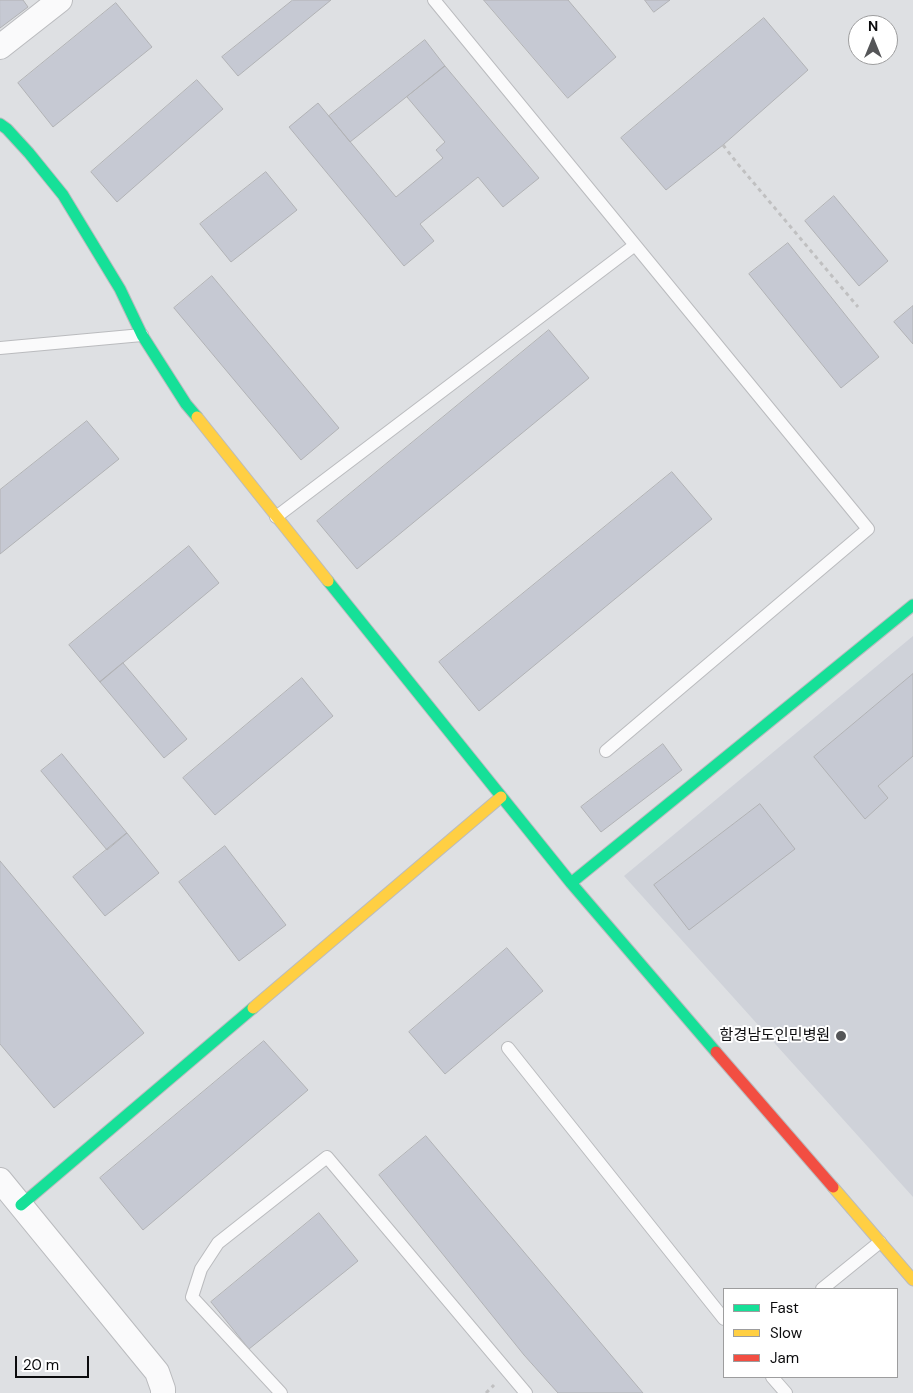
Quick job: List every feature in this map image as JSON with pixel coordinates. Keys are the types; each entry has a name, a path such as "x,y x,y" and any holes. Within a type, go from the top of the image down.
{"street":[{"path":"0,46 60,0"},
{"path":"0,124 29,153 63,196 120,289 142,335 186,404 571,883 913,1280"},
{"path":"571,883 913,606"},
{"path":"21,1205 501,797"},
{"path":"0,1180 157,1372 163,1393"}],"lane":[{"path":"434,0 868,529 606,751"},
{"path":"276,517 635,244"},
{"path":"0,348 142,335"},
{"path":"508,1048 723,1318"},
{"path":"281,1393 192,1297 201,1269 218,1243 327,1157 526,1393"},
{"path":"823,1288 880,1242"},
{"path":"773,1378 786,1393"}],"path":[{"path":"723,145 858,307"}],"shaded area":[{"name":"함경남도인민병원","path":"913,636 913,1197 624,876"}],"building":[{"path":"0,0 23,0 28,7 0,28"},
{"path":"293,0 331,0 238,76 222,57"},
{"path":"484,0 568,0 616,57 568,98"},
{"path":"645,0 670,0 654,12"},
{"path":"116,3 152,47 53,127 18,83"},
{"path":"764,18 808,70 723,145 666,190 621,138"},
{"path":"425,40 445,66 350,142 329,116"},
{"path":"445,66 539,178 503,207 478,177 420,224 434,241 404,266 289,127 318,103 396,197 443,158 436,150 445,142 407,97"},
{"path":"197,80 223,109 117,202 91,172"},
{"path":"266,172 297,210 231,262 200,224"},
{"path":"834,196 888,261 859,286 805,221"},
{"path":"788,243 879,357 841,388 749,274"},
{"path":"212,276 339,428 301,460 174,308"},
{"path":"913,306 913,344 894,322"},
{"path":"549,330 589,378 357,569 317,521"},
{"path":"87,421 119,459 0,554 0,490"},
{"path":"672,472 712,519 479,711 439,662"},
{"path":"189,546 219,583 100,682 69,645"},
{"path":"123,663 187,739 164,758 100,682"},
{"path":"913,674 913,756 878,786 888,798 865,819 814,757"},
{"path":"302,678 333,716 215,815 183,778"},
{"path":"663,744 682,770 601,832 581,807"},
{"path":"62,754 127,833 107,850 41,771"},
{"path":"760,804 795,849 689,930 654,885"},
{"path":"127,833 159,873 105,916 73,877"},
{"path":"225,846 286,925 239,961 179,882"},
{"path":"0,861 144,1033 54,1108 0,1044"},
{"path":"507,948 543,991 445,1074 409,1032"},
{"path":"264,1041 308,1090 143,1230 100,1178"},
{"path":"426,1136 643,1393 558,1393 524,1355 379,1175"},
{"path":"319,1213 358,1261 249,1349 211,1302"}],"traffic: fast":[{"path":"0,124 29,153 63,195 120,289 142,335 186,404 197,417"},
{"path":"328,581 571,883 716,1052"},
{"path":"571,883 913,605"},
{"path":"21,1205 253,1008"}],"traffic: slow":[{"path":"197,417 328,581"},
{"path":"253,1008 501,797"},
{"path":"833,1187 913,1280"}],"traffic: jam":[{"path":"716,1052 833,1187"}],"place":[{"name":"함경남도인민병원","path":"841,1036"}]}
